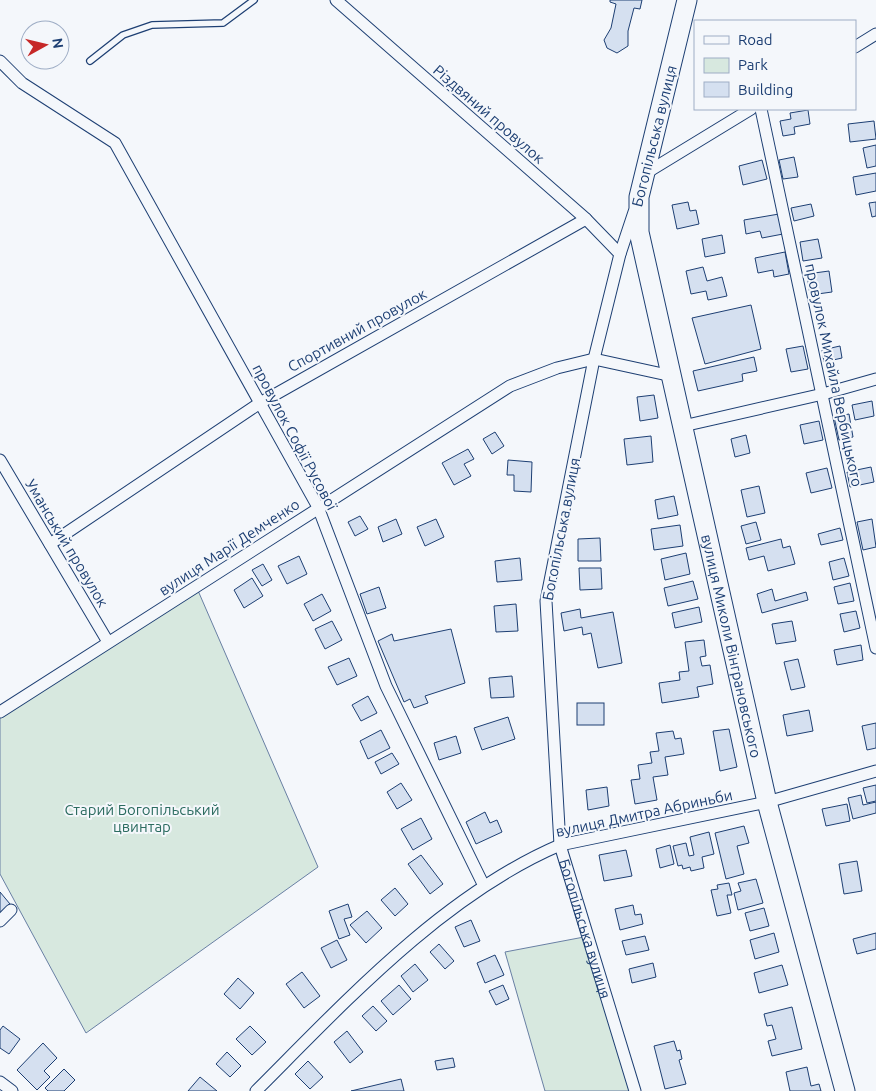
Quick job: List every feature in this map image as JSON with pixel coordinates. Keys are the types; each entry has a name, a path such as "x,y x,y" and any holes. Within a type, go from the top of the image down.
{"main road":[{"name":"Богопільська вулиця","path":"639,197 687,0"},
{"name":"вулиця Миколи Вінграновського","path":"639,197 639,232 767,802 844,1091"}],"street":[{"name":"Різдвяний провулок","path":"336,0 586,218 620,254"},
{"path":"856,46 876,34"},
{"name":"провулок Софії Русової","path":"0,61 22,83 115,143 318,507 386,686 484,886"},
{"path":"646,173 749,110"},
{"name":"провулок Михайла Вербицького","path":"761,110 876,648"},
{"name":"Богопільська вулиця","path":"635,1091 560,845 546,601 594,359 620,254 639,197"},
{"name":"Спортивний провулок","path":"50,544 260,402 586,218"},
{"name":"вулиця Марії Демченко","path":"0,712 510,386 557,368 594,359 672,376"},
{"path":"683,426 823,394 876,379"},
{"name":"Уманський провулок","path":"0,460 108,642"},
{"name":"вулиця Дмитра Абриньби","path":"256,1091 374,974 484,886 530,858 560,845 767,802 876,771"},
{"path":"0,921 11,910"}],"lane":[{"path":"90,61 124,35 152,25 223,23 241,12 254,0"}],"green space":[{"name":"Старий Богопільський цвинтар","path":"196,586 318,867 86,1033 0,874 0,713"},
{"path":"584,937 632,1091 545,1091 505,952"}],"building":[{"path":"610,0 642,0 640,9 634,8 628,31 628,46 617,53 607,48 604,40 611,28 616,4 610,2"},
{"path":"808,110 810,124 794,127 795,134 783,136 780,121 791,119 790,113"},
{"path":"874,121 876,139 850,142 848,124"},
{"path":"876,145 876,166 867,168 863,148"},
{"path":"794,157 798,177 783,179 779,160"},
{"path":"762,160 767,179 743,185 739,166"},
{"path":"876,173 876,191 856,195 853,177"},
{"path":"688,202 690,211 696,210 699,224 677,229 672,205"},
{"path":"876,202 876,216 872,217 869,203"},
{"path":"811,204 814,216 794,221 791,208"},
{"path":"779,214 783,234 762,238 760,231 746,234 744,220"},
{"path":"722,235 725,253 705,257 702,239"},
{"path":"818,239 822,258 803,261 800,242"},
{"path":"785,252 789,274 774,277 773,270 758,273 755,258"},
{"path":"703,267 707,281 722,277 727,296 708,300 706,291 691,294 686,271"},
{"path":"829,271 832,292 810,295 807,274"},
{"path":"751,305 761,349 705,364 692,318"},
{"path":"803,346 808,369 791,372 786,349"},
{"path":"840,346 842,358 824,362 822,350"},
{"path":"754,357 757,371 742,374 743,381 698,391 693,371"},
{"path":"654,395 658,418 640,421 637,397"},
{"path":"872,401 874,416 855,420 852,405"},
{"path":"849,414 853,437 839,440 834,417"},
{"path":"819,421 823,440 804,444 800,425"},
{"path":"495,432 504,446 492,454 483,439"},
{"path":"746,435 750,453 735,457 731,439"},
{"path":"651,436 653,462 627,465 624,439"},
{"path":"468,449 474,459 464,464 471,476 454,485 442,463"},
{"path":"508,460 532,462 531,492 514,491 514,475 507,475"},
{"path":"871,467 874,482 850,487 847,472"},
{"path":"827,468 832,488 811,493 806,473"},
{"path":"759,486 765,513 747,517 741,490"},
{"path":"674,496 678,515 658,519 655,500"},
{"path":"360,516 368,529 355,536 348,522"},
{"path":"396,519 402,534 383,542 378,527"},
{"path":"436,519 444,537 425,546 417,527"},
{"path":"872,519 876,547 863,550 857,522"},
{"path":"756,522 761,540 746,544 741,526"},
{"path":"680,525 683,546 654,550 651,529"},
{"path":"840,528 843,540 821,545 818,534"},
{"path":"600,538 601,561 578,561 578,539"},
{"path":"781,539 783,548 790,546 795,564 768,571 764,556 749,560 746,548"},
{"path":"686,553 690,574 665,580 661,559"},
{"path":"299,556 307,574 287,584 278,566"},
{"path":"520,558 522,580 497,582 495,561"},
{"path":"844,558 849,576 833,580 829,562"},
{"path":"263,564 272,580 262,586 252,570"},
{"path":"579,568 601,568 602,589 580,590"},
{"path":"252,578 263,596 244,608 234,590"},
{"path":"693,581 698,599 668,606 664,588"},
{"path":"850,583 854,601 838,604 834,587"},
{"path":"379,587 386,608 367,614 360,594"},
{"path":"772,589 775,601 806,592 808,600 762,613 757,594"},
{"path":"322,594 331,611 313,621 304,604"},
{"path":"516,604 518,631 496,632 494,606"},
{"path":"699,607 702,622 675,628 672,613"},
{"path":"580,609 581,618 613,612 622,663 598,668 591,633 583,635 582,627 564,631 561,613"},
{"path":"856,611 860,628 844,632 840,614"},
{"path":"332,621 342,640 325,649 315,629"},
{"path":"792,621 796,641 776,644 772,624"},
{"path":"451,629 465,683 425,696 428,703 414,708 410,699 404,702 378,641 392,634 394,641"},
{"path":"704,640 706,656 700,657 702,666 710,665 713,684 697,687 699,697 662,703 659,683 680,680 679,672 689,671 685,642"},
{"path":"861,645 863,660 837,665 834,650"},
{"path":"349,658 357,676 337,685 328,667"},
{"path":"798,659 805,687 791,690 784,662"},
{"path":"512,676 514,697 491,698 489,678"},
{"path":"368,696 377,713 361,721 352,705"},
{"path":"577,703 604,703 604,725 577,725"},
{"path":"809,710 813,731 787,736 783,715"},
{"path":"508,717 515,739 482,750 474,728"},
{"path":"876,723 876,748 867,750 862,726"},
{"path":"729,729 737,767 720,771 713,731"},
{"path":"381,730 390,748 368,759 360,741"},
{"path":"673,731 675,739 681,738 684,754 665,757 668,775 653,777 657,800 635,804 631,780 640,779 638,765 652,763 650,752 659,751 656,733"},
{"path":"456,736 461,753 439,760 434,743"},
{"path":"392,753 399,764 381,774 375,762"},
{"path":"401,783 412,800 397,809 387,792"},
{"path":"876,785 876,801 867,803 863,788"},
{"path":"607,787 609,806 588,810 586,790"},
{"path":"861,795 863,805 876,802 876,813 853,819 848,798"},
{"path":"847,804 850,821 826,826 822,809"},
{"path":"485,812 490,823 497,820 502,832 476,844 466,822"},
{"path":"421,818 432,839 413,850 401,829"},
{"path":"744,826 749,843 737,846 744,874 726,879 715,833"},
{"path":"709,832 714,854 702,857 704,868 691,871 690,867 683,869 682,865 678,866 673,846 686,843 689,856 694,855 690,837"},
{"path":"670,845 674,864 660,868 656,849"},
{"path":"626,850 632,876 604,881 599,855"},
{"path":"421,855 443,884 430,894 408,864"},
{"path":"857,861 862,891 844,894 839,864"},
{"path":"756,879 763,903 738,910 734,893 741,891 738,883"},
{"path":"729,883 732,895 727,895 731,913 717,916 711,890 718,889 717,885"},
{"path":"395,888 408,904 395,916 381,900"},
{"path":"0,892 10,904 0,913"},
{"path":"348,904 352,917 344,919 350,935 339,939 329,911"},
{"path":"633,905 635,915 641,914 643,924 620,930 615,909"},
{"path":"764,908 769,926 750,931 745,913"},
{"path":"367,911 382,928 366,943 350,925"},
{"path":"471,920 480,941 464,947 455,927"},
{"path":"774,933 779,952 755,959 750,940"},
{"path":"876,933 876,949 857,954 853,939"},
{"path":"645,936 649,950 626,955 622,941"},
{"path":"337,940 347,960 331,968 321,948"},
{"path":"439,944 454,961 445,969 430,952"},
{"path":"495,955 504,975 485,983 477,963"},
{"path":"653,963 656,977 632,983 629,969"},
{"path":"415,964 428,980 413,992 401,976"},
{"path":"782,965 788,985 759,993 754,973"},
{"path":"302,972 320,996 304,1008 286,984"},
{"path":"238,978 254,993 240,1009 224,994"},
{"path":"399,985 411,999 393,1015 381,1001"},
{"path":"503,985 509,999 496,1005 489,991"},
{"path":"373,1006 387,1021 376,1031 362,1016"},
{"path":"792,1007 802,1049 772,1056 768,1041 776,1039 772,1025 767,1026 764,1014"},
{"path":"3,1026 20,1039 9,1054 0,1048 0,1030"},
{"path":"250,1026 266,1042 252,1055 236,1039"},
{"path":"347,1031 363,1052 350,1063 334,1042"},
{"path":"674,1041 677,1051 680,1050 682,1059 679,1060 686,1084 665,1089 654,1046"},
{"path":"43,1043 57,1058 44,1071 50,1077 37,1090 17,1070"},
{"path":"227,1052 241,1066 230,1077 216,1064"},
{"path":"453,1058 455,1067 437,1070 435,1061"},
{"path":"308,1061 323,1077 310,1089 295,1074"},
{"path":"807,1067 811,1086 819,1084 821,1091 790,1091 786,1072"},
{"path":"64,1069 75,1080 64,1091 48,1091 45,1088"},
{"path":"200,1077 217,1091 188,1091"},
{"path":"401,1079 404,1091 351,1091"}]}
